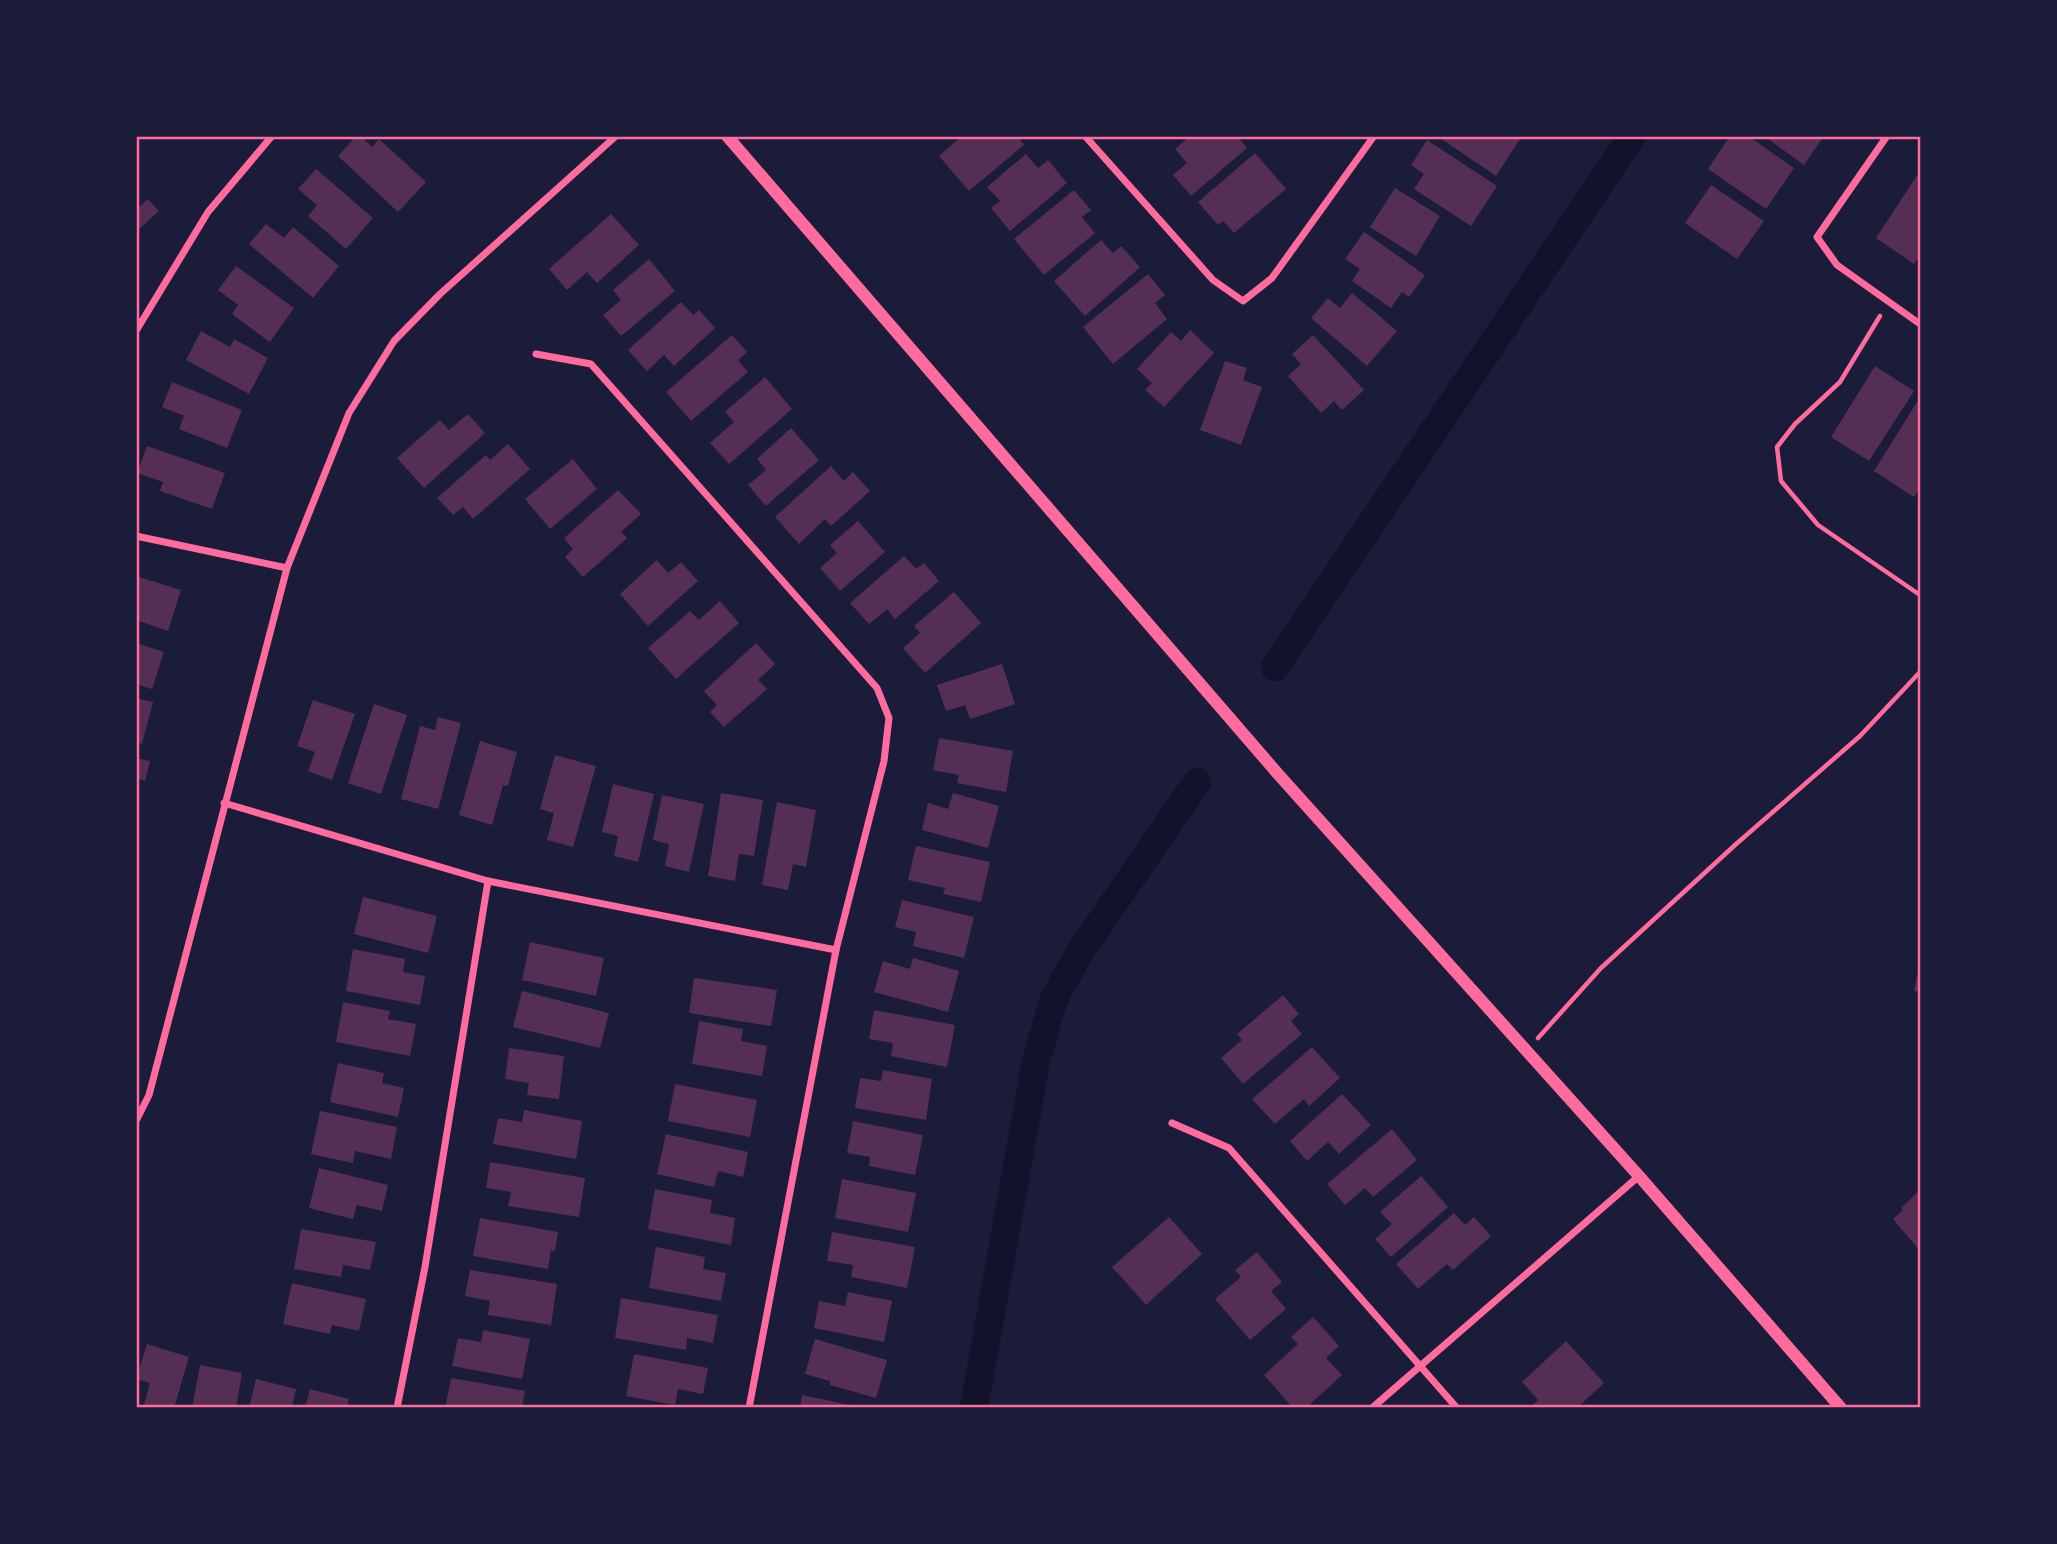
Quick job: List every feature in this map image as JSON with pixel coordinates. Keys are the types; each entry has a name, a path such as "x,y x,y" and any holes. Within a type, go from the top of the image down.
{"street":[{"path":"136,331 208,212 272,136"},
{"path":"136,1121 149,1095 287,568 349,413 394,341 440,294 616,136"},
{"path":"727,136 1278,774 1639,1176 1841,1408"},
{"path":"1086,136 1213,280 1243,302 1272,278 1374,136"},
{"path":"1887,136 1817,237 1838,265 1920,324"},
{"path":"536,354 591,364 877,688 889,718 884,761 836,950 749,1408"},
{"path":"136,536 287,568"},
{"path":"224,803 488,881 836,950"},
{"path":"397,1408 425,1267 488,881"},
{"path":"1172,1123 1229,1148 1457,1408"},
{"path":"1372,1408 1639,1176"}],"path":[{"path":"1888,303 1840,382 1795,424 1777,447 1778,458 1781,481 1818,525 1920,595"},
{"path":"1525,1051 1601,968 1735,845 1860,736 1920,672"}],"building":[{"path":"356,136 361,136 372,147 379,139 426,182 398,212 338,156"},
{"path":"962,136 1017,136 1024,145 969,191 939,156"},
{"path":"1190,136 1237,136 1247,148 1191,196 1173,175 1187,163 1175,149"},
{"path":"1437,136 1522,136 1496,176"},
{"path":"1730,136 1748,136 1794,168 1766,209 1708,169"},
{"path":"1764,136 1824,136 1804,165"},
{"path":"1427,140 1497,186 1471,226 1414,189 1424,174 1411,165"},
{"path":"1255,153 1286,189 1234,233 1223,221 1218,225 1198,202"},
{"path":"1026,154 1038,168 1048,160 1067,183 1010,231 991,208 1000,201 987,187"},
{"path":"316,169 373,218 346,249 308,216 317,205 298,189"},
{"path":"1920,171 1920,255 1914,264 1876,238"},
{"path":"1711,185 1764,221 1737,259 1685,223"},
{"path":"1395,188 1440,216 1416,256 1370,227"},
{"path":"1074,190 1091,210 1082,217 1095,233 1044,275 1014,239"},
{"path":"148,199 159,211 136,232 136,203 140,206"},
{"path":"611,214 639,245 597,283 587,272 567,290 549,269"},
{"path":"266,224 284,238 293,227 339,266 313,298 249,244"},
{"path":"1364,232 1425,275 1409,297 1402,292 1391,308 1352,281 1360,269 1345,259"},
{"path":"1101,240 1113,253 1121,246 1140,267 1085,316 1054,281"},
{"path":"649,259 675,291 621,336 603,315 621,300 613,290"},
{"path":"236,266 294,308 270,342 232,314 238,305 218,290"},
{"path":"1148,274 1165,295 1155,303 1167,319 1113,364 1083,327"},
{"path":"1352,293 1397,331 1367,366 1311,318 1328,298 1340,308"},
{"path":"681,302 693,315 699,310 715,328 674,366 664,355 647,371 628,350"},
{"path":"1190,330 1214,353 1164,407 1145,390 1152,383 1137,369 1171,332 1181,341"},
{"path":"201,331 230,347 234,339 268,358 249,394 186,360"},
{"path":"732,335 747,352 738,360 748,372 691,421 666,392"},
{"path":"1313,335 1364,390 1342,410 1334,401 1321,413 1288,376 1301,364 1292,354"},
{"path":"1225,361 1247,368 1243,380 1262,387 1241,445 1200,430"},
{"path":"1875,366 1914,391 1869,461 1831,437"},
{"path":"765,377 792,409 729,464 710,443 734,422 725,412"},
{"path":"172,382 242,410 227,448 179,429 184,416 162,407"},
{"path":"1920,397 1920,487 1914,497 1874,471"},
{"path":"468,414 485,433 424,488 397,458 440,420 449,430"},
{"path":"791,428 819,460 766,506 748,485 766,470 757,459"},
{"path":"508,444 530,469 473,519 463,507 453,515 437,498 486,455 490,460"},
{"path":"147,446 225,473 212,509 160,491 163,482 137,473"},
{"path":"573,459 597,489 550,529 525,499"},
{"path":"831,466 844,481 853,472 870,491 831,526 825,519 799,544 775,517"},
{"path":"618,490 641,514 621,532 627,538 583,577 565,557 573,549 564,538"},
{"path":"858,521 885,552 840,591 820,568 837,553 830,545"},
{"path":"904,556 916,569 924,563 939,581 895,619 887,609 869,624 850,603"},
{"path":"657,560 668,573 681,562 698,581 648,626 620,594"},
{"path":"136,576 181,590 168,631 136,620"},
{"path":"954,592 981,623 925,673 903,648 920,633 914,626"},
{"path":"720,601 739,623 676,679 648,648 690,611 699,620"},
{"path":"136,643 164,652 152,689 136,684"},
{"path":"756,643 775,664 758,680 767,689 724,727 710,712 717,705 704,691"},
{"path":"1002,664 1015,704 970,719 965,705 946,711 937,685"},
{"path":"136,698 153,702 142,744 136,742"},
{"path":"313,700 355,714 332,780 308,771 315,752 297,746"},
{"path":"374,704 407,715 381,794 348,783"},
{"path":"438,717 461,723 438,809 401,799 420,726 435,730"},
{"path":"939,738 1013,751 1006,792 957,783 959,775 933,770"},
{"path":"480,741 517,752 508,786 503,785 492,825 459,815"},
{"path":"555,755 596,766 573,847 547,840 554,813 540,809"},
{"path":"136,758 150,761 145,781 136,778"},
{"path":"613,784 654,794 638,862 614,856 618,836 602,832"},
{"path":"721,793 763,800 754,856 739,854 735,881 708,876"},
{"path":"953,793 999,806 988,848 922,830 928,803 948,809"},
{"path":"662,795 704,804 689,872 665,866 669,844 653,840"},
{"path":"777,802 816,810 806,867 793,864 788,890 762,885"},
{"path":"916,846 990,862 981,902 943,894 945,888 908,880"},
{"path":"363,897 437,916 428,953 354,934"},
{"path":"902,900 974,917 964,958 913,946 916,932 895,927"},
{"path":"530,942 604,958 596,996 522,980"},
{"path":"353,949 405,959 403,972 425,976 420,1005 346,991"},
{"path":"913,958 959,971 948,1012 874,992 883,961 910,969"},
{"path":"1920,966 1920,992 1914,991"},
{"path":"694,978 777,990 771,1026 689,1013"},
{"path":"522,991 609,1013 600,1048 513,1027"},
{"path":"1283,995 1299,1014 1291,1021 1302,1034 1243,1084 1221,1058 1242,1040 1237,1034"},
{"path":"343,1002 390,1011 388,1019 416,1024 410,1056 336,1042"},
{"path":"874,1010 955,1025 947,1067 891,1056 893,1043 869,1039"},
{"path":"699,1021 743,1029 741,1041 767,1046 762,1076 692,1064"},
{"path":"1312,1047 1340,1078 1309,1106 1304,1099 1275,1124 1252,1099"},
{"path":"509,1048 564,1056 559,1099 527,1095 529,1083 505,1079"},
{"path":"338,1063 384,1073 382,1083 404,1088 398,1117 330,1102"},
{"path":"883,1070 932,1079 926,1120 855,1108 860,1078 881,1081"},
{"path":"675,1084 757,1100 750,1137 668,1121"},
{"path":"1342,1094 1371,1125 1339,1154 1328,1142 1307,1161 1290,1141"},
{"path":"524,1110 582,1121 576,1159 493,1144 498,1118 522,1122"},
{"path":"320,1111 397,1127 391,1159 355,1151 353,1163 311,1154"},
{"path":"853,1121 923,1135 915,1175 869,1166 870,1157 847,1153"},
{"path":"1392,1129 1417,1160 1373,1197 1365,1188 1345,1205 1327,1184"},
{"path":"666,1134 748,1152 743,1177 718,1171 714,1187 657,1174"},
{"path":"490,1162 585,1178 579,1217 508,1206 511,1192 486,1188"},
{"path":"319,1168 388,1185 382,1211 357,1205 353,1219 309,1208"},
{"path":"1421,1176 1448,1207 1391,1257 1375,1239 1392,1224 1380,1212"},
{"path":"842,1179 916,1193 908,1232 835,1218"},
{"path":"655,1189 712,1200 710,1213 735,1218 731,1245 648,1229"},
{"path":"1920,1190 1920,1251 1893,1219"},
{"path":"1454,1213 1465,1225 1474,1217 1491,1236 1453,1270 1447,1264 1418,1289 1396,1264"},
{"path":"1169,1217 1202,1254 1146,1305 1112,1267"},
{"path":"480,1218 558,1232 548,1269 473,1256"},
{"path":"301,1229 376,1242 370,1270 343,1265 341,1277 294,1269"},
{"path":"832,1232 915,1247 907,1288 851,1277 853,1265 827,1261"},
{"path":"656,1247 705,1257 703,1269 726,1273 721,1301 649,1288"},
{"path":"1257,1252 1282,1282 1271,1291 1286,1309 1250,1340 1215,1299 1241,1277 1235,1270"},
{"path":"470,1270 557,1284 551,1325 488,1315 490,1301 465,1296"},
{"path":"292,1283 366,1299 359,1331 332,1325 330,1334 283,1324"},
{"path":"848,1292 892,1301 884,1342 814,1328 819,1301 845,1306"},
{"path":"621,1298 718,1315 713,1343 687,1338 686,1350 615,1338"},
{"path":"1313,1317 1339,1346 1326,1358 1342,1375 1306,1408 1293,1408 1264,1375 1298,1344 1291,1337"},
{"path":"483,1330 530,1339 522,1379 452,1366 458,1338 481,1342"},
{"path":"815,1339 887,1360 876,1398 830,1385 830,1381 805,1374"},
{"path":"1566,1341 1604,1383 1577,1408 1530,1408 1538,1400 1522,1382"},
{"path":"147,1344 189,1357 174,1408 143,1408 150,1383 136,1379"},
{"path":"634,1354 708,1368 703,1394 678,1389 675,1405 626,1396"},
{"path":"200,1365 242,1373 236,1408 192,1408"},
{"path":"451,1378 525,1391 522,1408 445,1408"},
{"path":"256,1379 296,1389 292,1408 249,1408"},
{"path":"310,1389 349,1399 347,1408 305,1408"},
{"path":"802,1395 854,1406 854,1408 800,1408"}],"waterway":[{"path":"1275,667 1632,136"},
{"path":"974,1408 1036,1061 1054,999 1078,955 1197,782"}]}
